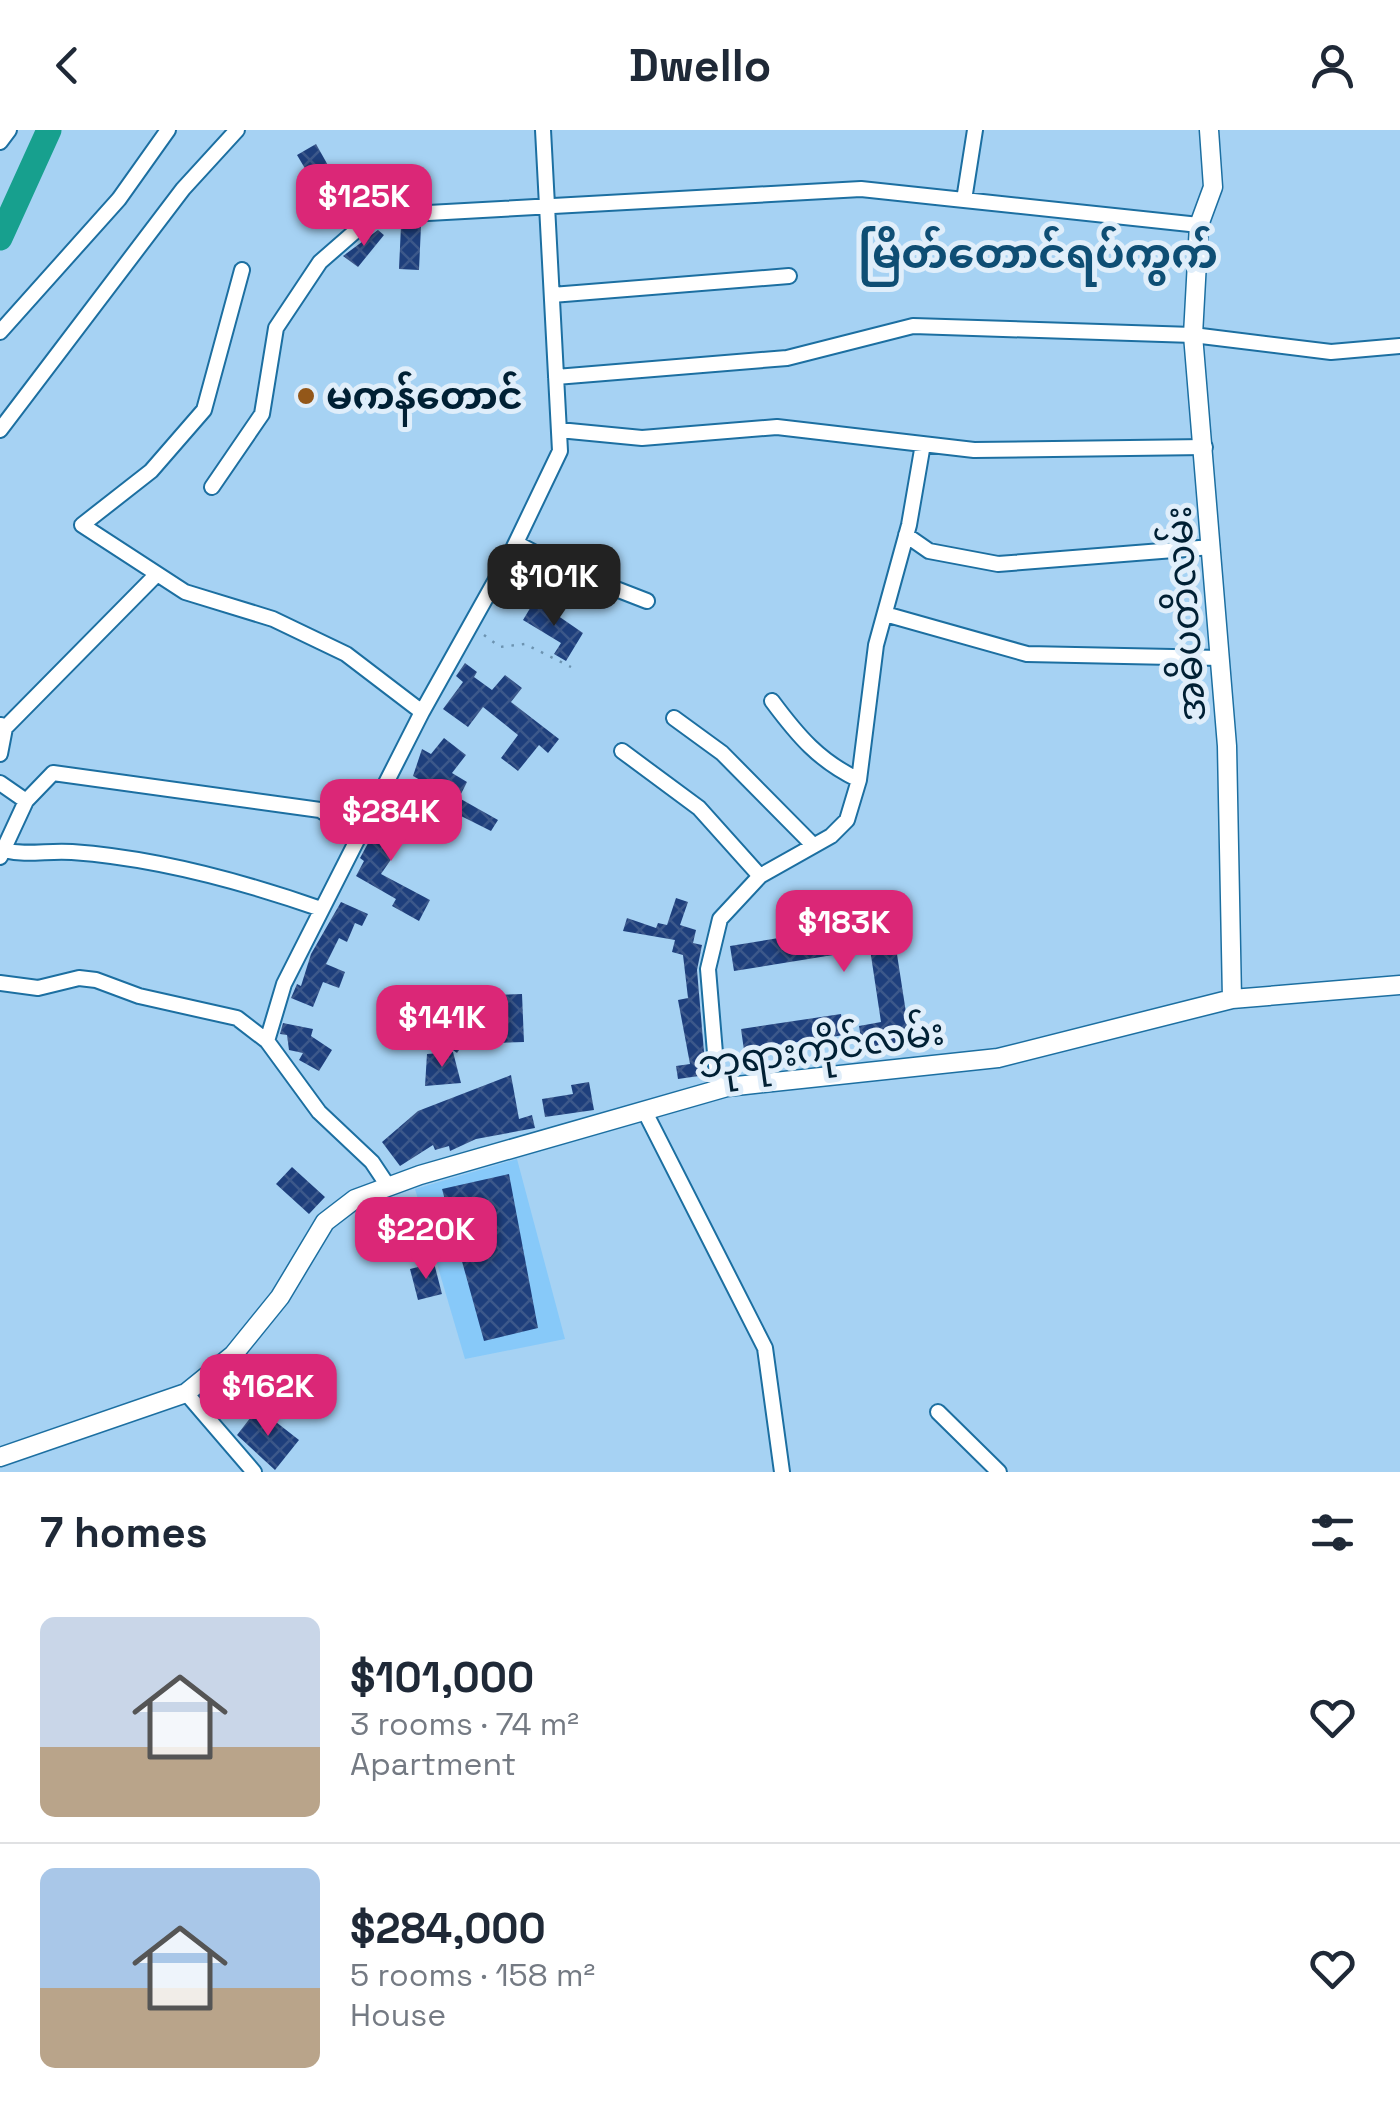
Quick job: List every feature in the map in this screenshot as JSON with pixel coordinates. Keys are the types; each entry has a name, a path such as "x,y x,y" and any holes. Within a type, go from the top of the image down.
{"street":[{"path":"0,332 119,199 168,130"},
{"path":"0,430 184,189 238,130"},
{"path":"267,1040 284,984 321,909 422,712 516,542 560,450 544,130"},
{"path":"964,200 974,130"},
{"name":"အဓိပတိလမ်း","path":"1209,130 1213,187 1199,225 1193,335 1228,746 1232,999"},
{"path":"212,488 262,414 276,328 320,262 367,221 410,214 862,188 1199,225"},
{"path":"242,270 204,410 150,471 82,524 185,592 273,619 346,654 422,712"},
{"path":"552,295 790,276"},
{"path":"556,377 787,358 913,326 1193,335 1331,352 1400,346"},
{"path":"559,430 642,438 777,427 974,450 1205,447"},
{"path":"718,1089 708,969 712,944 720,919 760,876 847,820 859,780 876,645 906,535 923,444"},
{"path":"906,535 928,551 998,564 1212,547"},
{"path":"516,542 567,570 646,601"},
{"path":"0,754 3,726 157,574"},
{"path":"885,614 1027,654 1221,658"},
{"path":"772,702 805,744 829,766 859,780"},
{"path":"674,718 722,753 813,845"},
{"path":"622,750 698,808 760,876"},
{"path":"321,909 225,877 70,852 28,856 2,853 26,802 53,774 320,810 359,834"},
{"path":"0,783 26,802"},
{"path":"0,982 38,988 79,978 96,980 140,996 237,1018 267,1040 319,1112 372,1162 388,1186"},
{"name":"ဘုရားကိုင်လမ်း","path":"0,1457 186,1393 233,1355 280,1296 325,1222 355,1198 388,1186 718,1089 998,1058 1232,999 1400,985"},
{"path":"644,1110 765,1348 782,1472"},
{"path":"186,1393 254,1472"},
{"path":"938,1412 999,1472"}],"path":[{"path":"470,626 500,647 526,644 570,667"}],"shaded area":[{"path":"517,1159 565,1339 465,1359 415,1189"}],"building":[{"path":"316,144 334,176 316,187 297,155"},
{"path":"401,226 421,226 419,270 399,269"},
{"path":"378,230 384,235 358,267 343,256"},
{"path":"535,600 583,633 566,661 554,654 561,643 523,620"},
{"path":"465,663 477,672 474,677 492,690 505,675 522,688 511,702 559,739 548,753 539,745 518,771 501,758 518,735 483,707 468,727 443,709 463,682 456,676"},
{"path":"444,738 466,755 452,773 467,782 459,798 498,820 491,831 431,801 438,790 413,776 422,749 431,754"},
{"path":"386,810 416,823 381,874 430,900 419,921 392,906 396,899 356,876 364,861 360,858"},
{"path":"676,898 688,902 680,925 696,930 693,943 702,945 697,970 706,1075 678,1079 676,1066 690,1064 678,1000 688,998 683,955 672,952 675,940 623,931 627,918 656,928 658,923 667,925"},
{"path":"341,902 368,914 362,926 355,923 347,942 339,938 326,964 345,972 339,988 323,982 313,1007 291,998 297,984 301,986 311,954"},
{"path":"857,925 860,940 894,935 907,1019 912,1018 916,1043 863,1051 859,1026 881,1022 870,949 734,971 730,946"},
{"path":"522,994 524,1042 494,1043 492,995"},
{"path":"460,995 486,1012 457,1053 432,1035"},
{"path":"841,1014 844,1035 744,1050 741,1029"},
{"path":"283,1023 313,1029 311,1036 332,1050 319,1071 299,1060 303,1053 289,1050 287,1035 280,1034"},
{"path":"453,1052 461,1083 425,1086 427,1054"},
{"path":"511,1075 519,1119 532,1115 535,1128 476,1139 450,1151 449,1146 435,1150 433,1145 400,1166 382,1142 418,1111"},
{"path":"589,1082 594,1110 545,1117 542,1099 573,1094 571,1085"},
{"path":"292,1167 325,1197 309,1214 276,1184"},
{"path":"509,1174 538,1328 484,1341 442,1189"},
{"path":"434,1263 442,1294 418,1300 410,1269"},
{"path":"258,1408 299,1440 275,1470 237,1435"}],"waterway":[{"path":"0,238 49,130"}],"place":[{"name":"မကန်တောင်","path":"306,396"}],"district":[{"name":"မြိတ်တောင်ရပ်ကွက်","path":"1038,253"}]}
